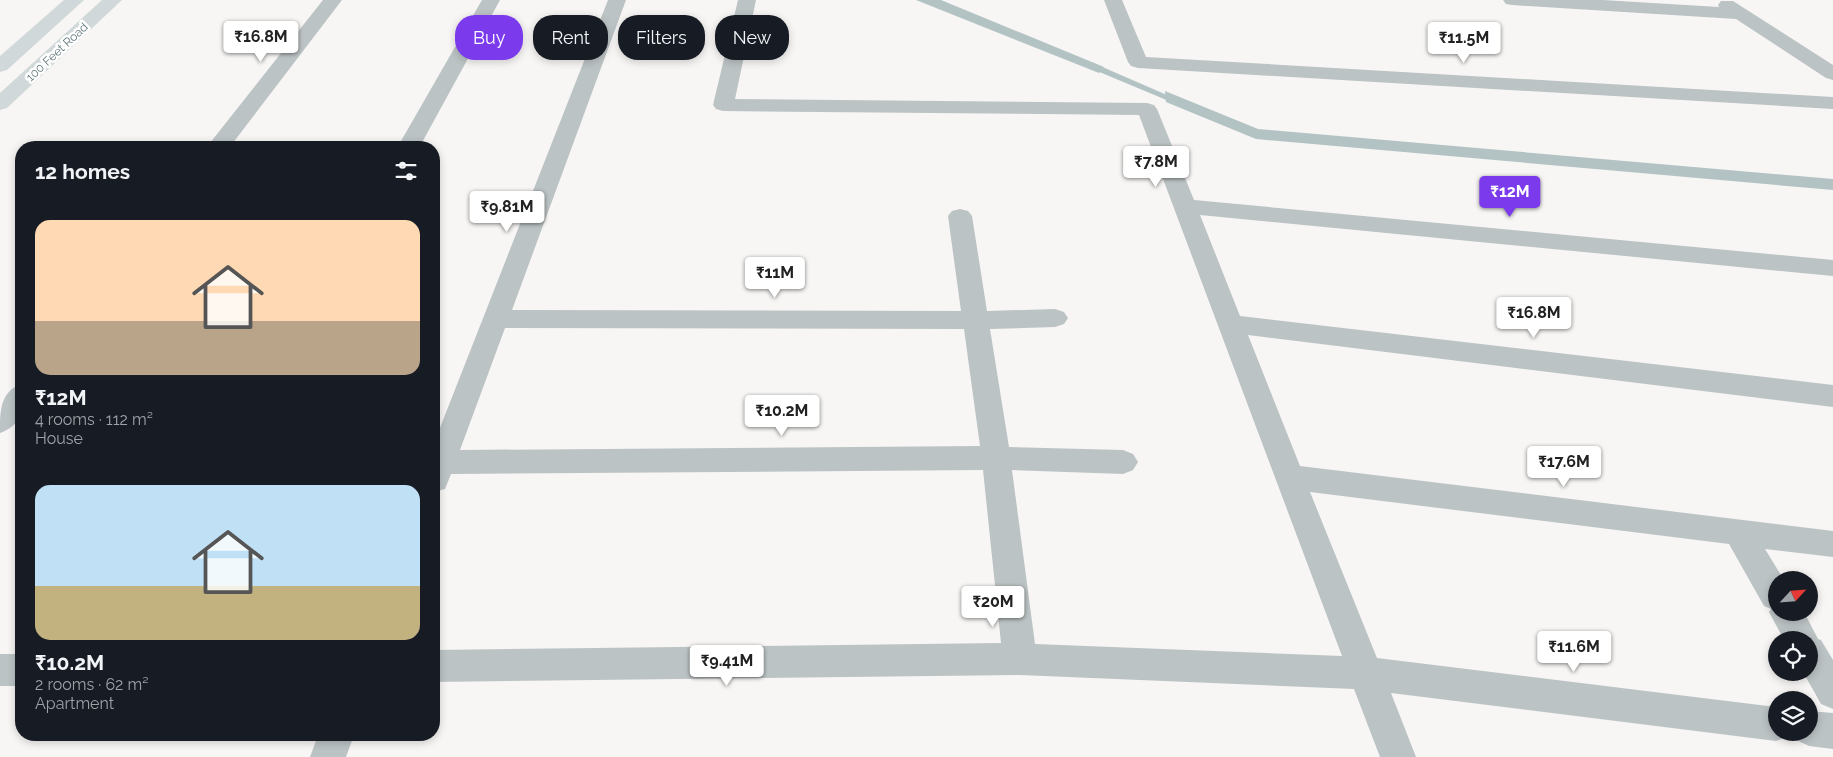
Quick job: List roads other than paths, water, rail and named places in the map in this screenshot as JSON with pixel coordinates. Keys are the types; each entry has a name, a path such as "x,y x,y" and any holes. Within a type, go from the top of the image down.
{"main road":[{"name":"100 Feet Road","path":"0,66 75,0"},
{"name":"100 Feet Road","path":"0,104 113,0"}],"street":[{"path":"222,141 333,0"},
{"path":"412,141 491,0"},
{"path":"440,463 617,0"},
{"path":"747,0 723,106 1147,109 1398,757"},
{"path":"1113,0 1138,62 1833,103"},
{"path":"1512,0 1742,14"},
{"path":"1720,0 1833,74"},
{"path":"1184,206 1833,268"},
{"path":"960,216 996,458 1020,659"},
{"path":"495,319 975,320 1055,318"},
{"path":"1230,324 1833,396"},
{"path":"0,422 15,403"},
{"path":"440,471 996,458 1123,462"},
{"path":"1289,477 1833,544"},
{"path":"1739,533 1768,582"},
{"path":"440,666 1020,659 1365,673 1768,723"},
{"path":"1818,666 1833,692"},
{"path":"0,670 15,670"},
{"path":"1818,729 1833,731"},
{"path":"328,757 334,741"}],"waterway":[{"path":"1088,64 1179,102"}]}
